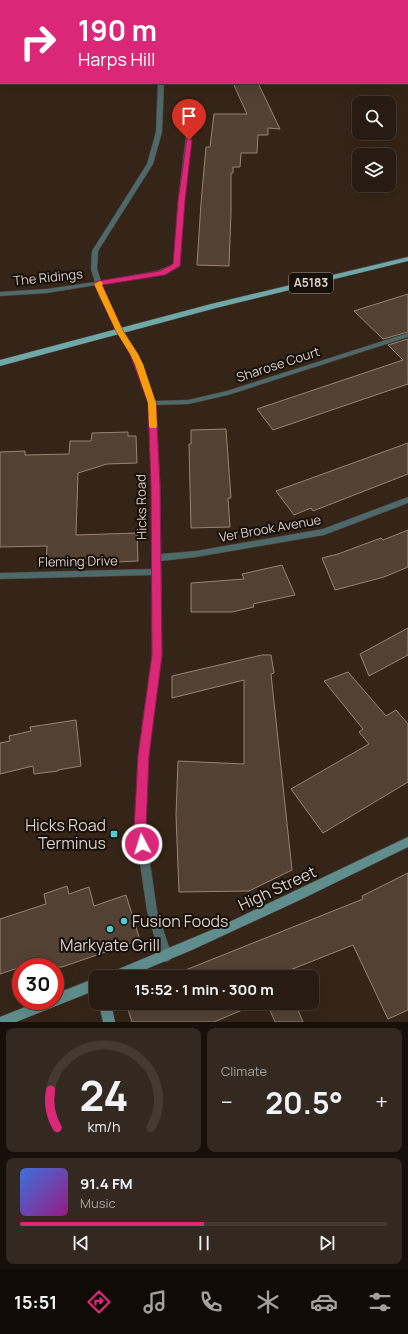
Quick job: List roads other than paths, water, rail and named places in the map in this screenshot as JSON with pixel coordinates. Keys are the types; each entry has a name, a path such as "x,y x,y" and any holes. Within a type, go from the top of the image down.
{"main road":[{"name":"A5183","path":"0,363 214,306 408,259"}],"street":[{"name":"Hicks Road","path":"161,84 159,132 150,164 95,251 94,269 98,284 120,331 134,354 152,403 156,486 157,655 143,756 140,829 152,911 166,956"},
{"name":"The Ridings","path":"0,294 23,294 98,284 134,276 162,273 177,266 181,201 192,112"},
{"name":"Sharose Court","path":"152,403 188,402 228,393 408,335"},
{"name":"Ver Brook Avenue","path":"156,558 196,554 324,532 408,500"},
{"name":"Fleming Drive","path":"0,576 157,572"},
{"name":"High Street","path":"131,970 166,956 289,901 408,842"},
{"path":"64,997 89,987"},
{"path":"2,1022 32,1010"},
{"path":"106,1010 109,1022"}],"place":[{"name":"Hicks Road Terminus","path":"114,834"},
{"name":"Fusion Foods","path":"124,921"},
{"name":"Markyate Grill","path":"110,929"}]}
